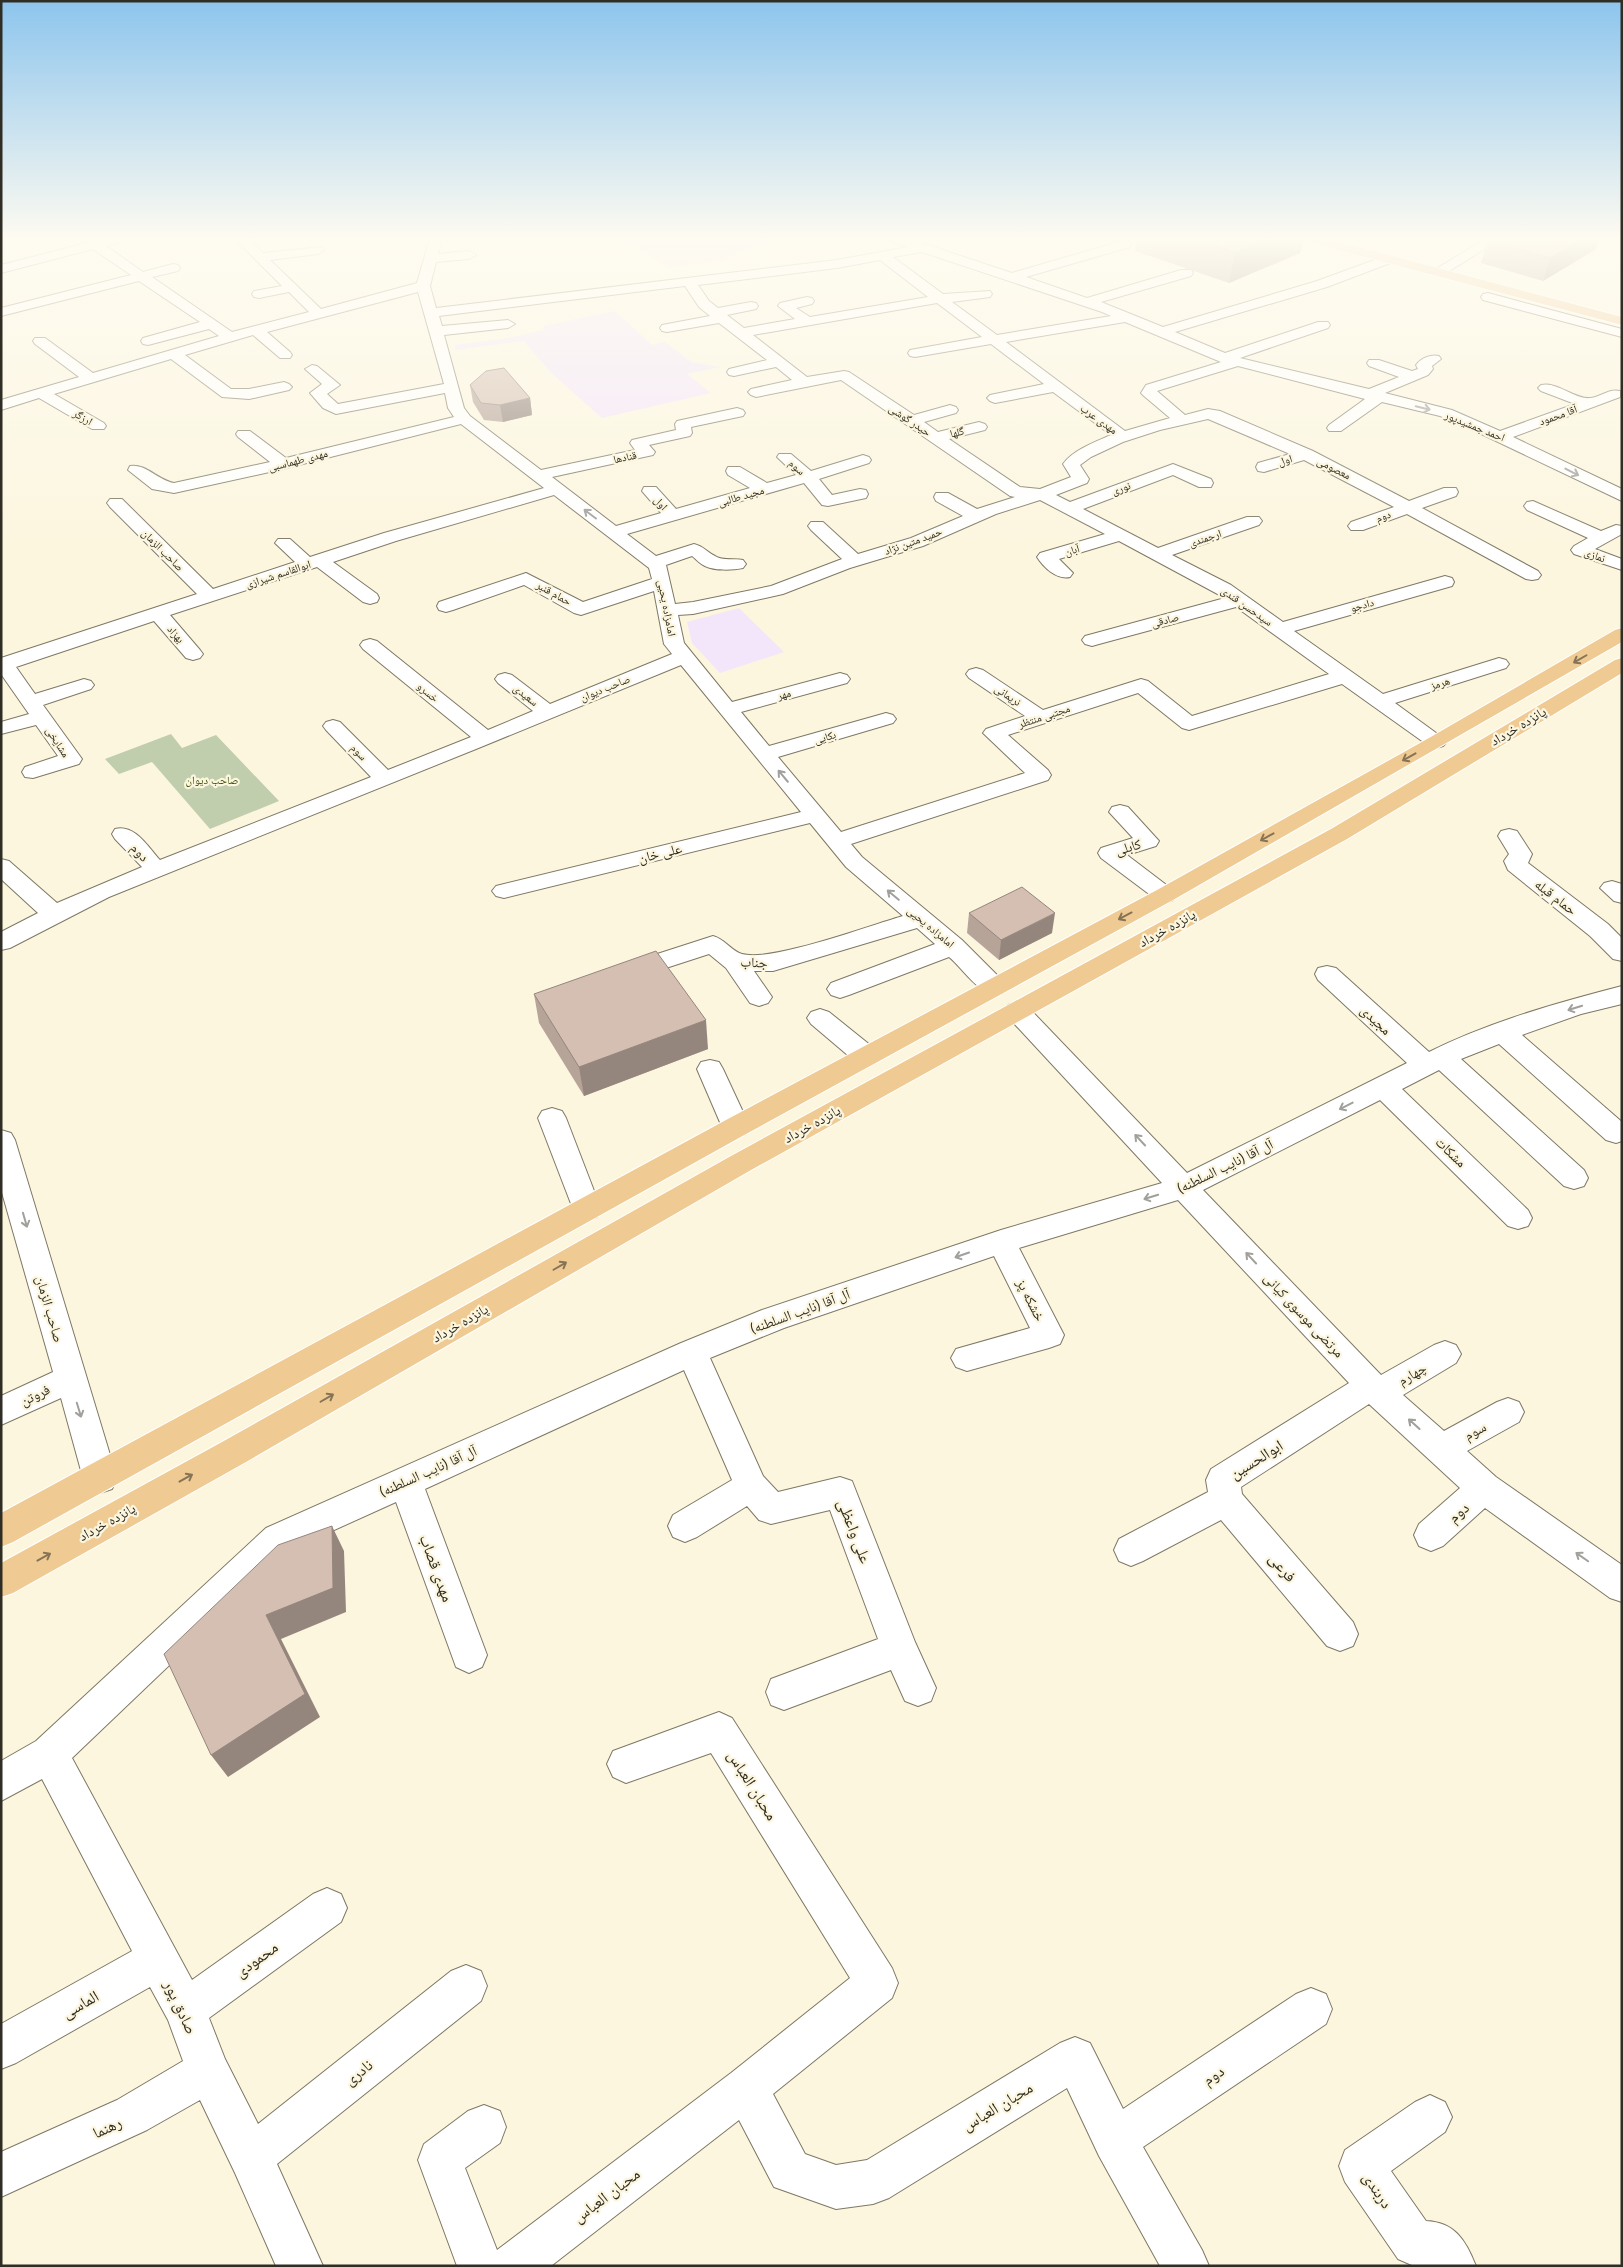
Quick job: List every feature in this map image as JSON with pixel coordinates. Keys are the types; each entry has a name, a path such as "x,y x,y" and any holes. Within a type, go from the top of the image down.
{"main road":[{"name":"پانزده خرداد","path":"1,1530 100,1478 586,1209 1165,894 1436,742 1622,634"},
{"name":"پانزده خرداد","path":"1,1581 234,1452 741,1163 1368,816 1622,664"},
{"path":"1335,799 1368,816"},
{"path":"503,1255 497,1266 497,1276 501,1282 512,1286 528,1284"}],"street":[{"path":"45,344 90,378"},
{"path":"3,402 41,393 208,344"},
{"path":"272,344 285,355"},
{"name":"امامزاده یحیی","path":"440,344 456,408 464,419 658,566 674,644 854,862 953,946 994,987"},
{"path":"755,344 804,382"},
{"path":"915,353 970,344"},
{"name":"مهدی عرب","path":"997,344 1123,437"},
{"name":"احمد جمشیدپور","path":"1191,344 1230,360 1446,413 1502,436 1622,496"},
{"path":"1182,420 1148,393 1149,390 1199,373 1273,344"},
{"path":"174,354 227,394 249,394 284,387"},
{"path":"1335,428 1373,396 1425,371 1423,365 1434,359"},
{"path":"734,372 778,362"},
{"path":"1374,363 1412,376"},
{"path":"1181,364 1199,373"},
{"path":"312,369 332,386 318,393 328,405 336,409 452,387"},
{"name":"حیدر گوشی","path":"756,392 844,374 1016,492 1042,494"},
{"path":"995,398 1055,387"},
{"path":"1546,388 1590,404"},
{"name":"ارزگر","path":"41,393 98,426"},
{"name":"آقا محمود","path":"1502,436 1615,394"},
{"path":"912,421 950,410"},
{"name":"قنادها","path":"540,475 647,452 638,443 684,433 683,424 737,413"},
{"name":"معصومی","path":"1123,437 1182,420 1214,414 1307,454 1408,506 1532,575"},
{"name":"مهدی طهماسبی","path":"136,470 158,485 174,488 283,464 464,419"},
{"name":"گلها","path":"936,437 979,427"},
{"path":"244,434 283,464"},
{"name":"حمید متین نژاد","path":"668,610 693,608 776,590 855,561 916,542 976,516 1081,479 1071,464 1088,450 1123,437"},
{"name":"اول","path":"1264,467 1307,454"},
{"name":"سوم","path":"785,457 808,477"},
{"name":"مجید طالبی","path":"614,532 863,460"},
{"name":"نوری","path":"1069,508 1173,469 1205,483"},
{"path":"734,471 764,489"},
{"path":"808,477 828,500 860,494"},
{"path":"1602,487 1622,479"},
{"name":"ابوالقاسم شیرازی","path":"3,664 390,537 557,488"},
{"name":"اول","path":"650,491 672,515"},
{"name":"دوم","path":"1357,526 1450,492"},
{"name":"سیدحسن قندی","path":"1042,494 1224,589 1436,742"},
{"path":"942,497 976,516"},
{"name":"صاحب الزمان","path":"116,503 209,596"},
{"name":"نمازی","path":"1533,506 1609,534 1580,550 1622,565"},
{"name":"ارجمندی","path":"1157,554 1253,521"},
{"path":"817,526 855,561"},
{"name":"آبان","path":"1064,573 1046,557 1121,535"},
{"path":"284,543 370,598"},
{"path":"654,563 694,549 712,563 737,564"},
{"name":"حمام قنبر","path":"446,606 526,578 581,609 662,582"},
{"name":"دادجو","path":"1280,629 1445,582"},
{"name":"صادقی","path":"1092,640 1239,600"},
{"name":"بهزاد","path":"158,613 193,654"},
{"name":"خسرو","path":"370,645 486,738"},
{"name":"صاحب دیوان","path":"1,942 54,914 157,870 684,656"},
{"name":"مشایخی","path":"3,664 71,759 33,772"},
{"name":"هرمز","path":"1380,701 1499,664"},
{"name":"نریمانی","path":"976,674 1040,717"},
{"name":"مجتبی منتظر","path":"837,841 1040,775 993,733 1040,717 1141,685 1189,724 1334,679 1347,677"},
{"name":"سعیدی","path":"505,679 548,712"},
{"name":"مهر","path":"728,709 840,679"},
{"name":"مشایخی","path":"1,728 84,685"},
{"name":"بکایی","path":"764,754 886,720"},
{"name":"سوم","path":"333,726 385,779"},
{"name":"کابلی","path":"1120,812 1148,841 1109,853 1165,894"},
{"name":"علی خان","path":"504,891 815,814"},
{"name":"دوم","path":"123,834 157,870"},
{"name":"حمام قبله","path":"1509,836 1521,854 1516,861 1516,865 1599,930 1622,952"},
{"path":"1,866 54,914"},
{"name":"جناب","path":"612,978 713,944 734,962 773,963 921,919"},
{"path":"840,988 953,946"},
{"path":"734,962 759,997"},
{"name":"مجیدی","path":"1327,974 1574,1178"},
{"name":"آل آقا (نایب السلطنه)","path":"1,1782 50,1754 278,1539 692,1352 773,1319 1001,1242 1184,1187 1434,1061 1502,1032 1575,1007 1622,995"},
{"name":"مرتضی موسوی کیانی","path":"1017,1011 1375,1390 1484,1488 1622,1586"},
{"path":"820,1018 866,1056"},
{"path":"1502,1032 1616,1133"},
{"path":"710,1069 736,1127"},
{"name":"مشکات","path":"1384,1087 1518,1218"},
{"path":"552,1118 586,1209"},
{"name":"صاحب الزمان","path":"1,1140 8,1192 70,1379 100,1478"},
{"name":"خشکه پز","path":"967,1358 1049,1335 1001,1242"},
{"name":"علی واعظی","path":"692,1352 752,1486 771,1509 840,1492 900,1649 918,1688"},
{"name":"چهارم","path":"1375,1390 1446,1354"},
{"name":"فروتن","path":"1,1411 70,1379"},
{"name":"ابوالحسین","path":"1131,1550 1226,1500 1223,1480 1375,1390"},
{"name":"سوم","path":"1441,1449 1508,1412"},
{"name":"مهدی قصاب","path":"405,1481 469,1655"},
{"path":"685,1526 752,1486"},
{"name":"دوم","path":"1431,1535 1484,1488"},
{"name":"فرعی","path":"1226,1500 1340,1634"},
{"path":"784,1692 900,1649"},
{"name":"محبان العباس","path":"514,2266 746,2088 877,1983 719,1731 626,1764"},
{"name":"صادق پور","path":"50,1754 185,2010 208,2071 251,2157 300,2266"},
{"name":"محمودی","path":"185,2010 327,1908"},
{"name":"الماسی","path":"1,2048 159,1959"},
{"name":"نادری","path":"251,2157 466,1986"},
{"name":"دوم","path":"1115,2140 1311,2009"},
{"name":"محبان العباس","path":"746,2088 790,2171 836,2187 873,2182 1075,2058 1115,2140 1186,2266"},
{"name":"رهنما","path":"1,2175 132,2115 208,2071"},
{"name":"دربندی","path":"1430,2117 1361,2166 1414,2243 1438,2244 1453,2266"},
{"path":"480,2266 440,2160 484,2127"}],"shaded area":[{"path":"464,344 503,344 455,350 455,345"},
{"path":"526,344 667,344 691,362 721,367 687,374 711,393 602,418 549,371"},
{"path":"739,608 784,652 720,673 692,643 687,622"}],"green space":[{"name":"صاحب دیوان","path":"171,734 182,748 216,735 279,801 210,829 152,762 119,774 105,759"}],"building":[{"path":"504,368 530,398 500,405 481,403 470,385 486,371"},
{"path":"1022,887 1055,913 1001,940 969,913"},
{"path":"656,951 706,1020 579,1067 534,994"},
{"path":"332,1526 333,1588 266,1615 305,1694 211,1755 164,1654 278,1545"}]}
